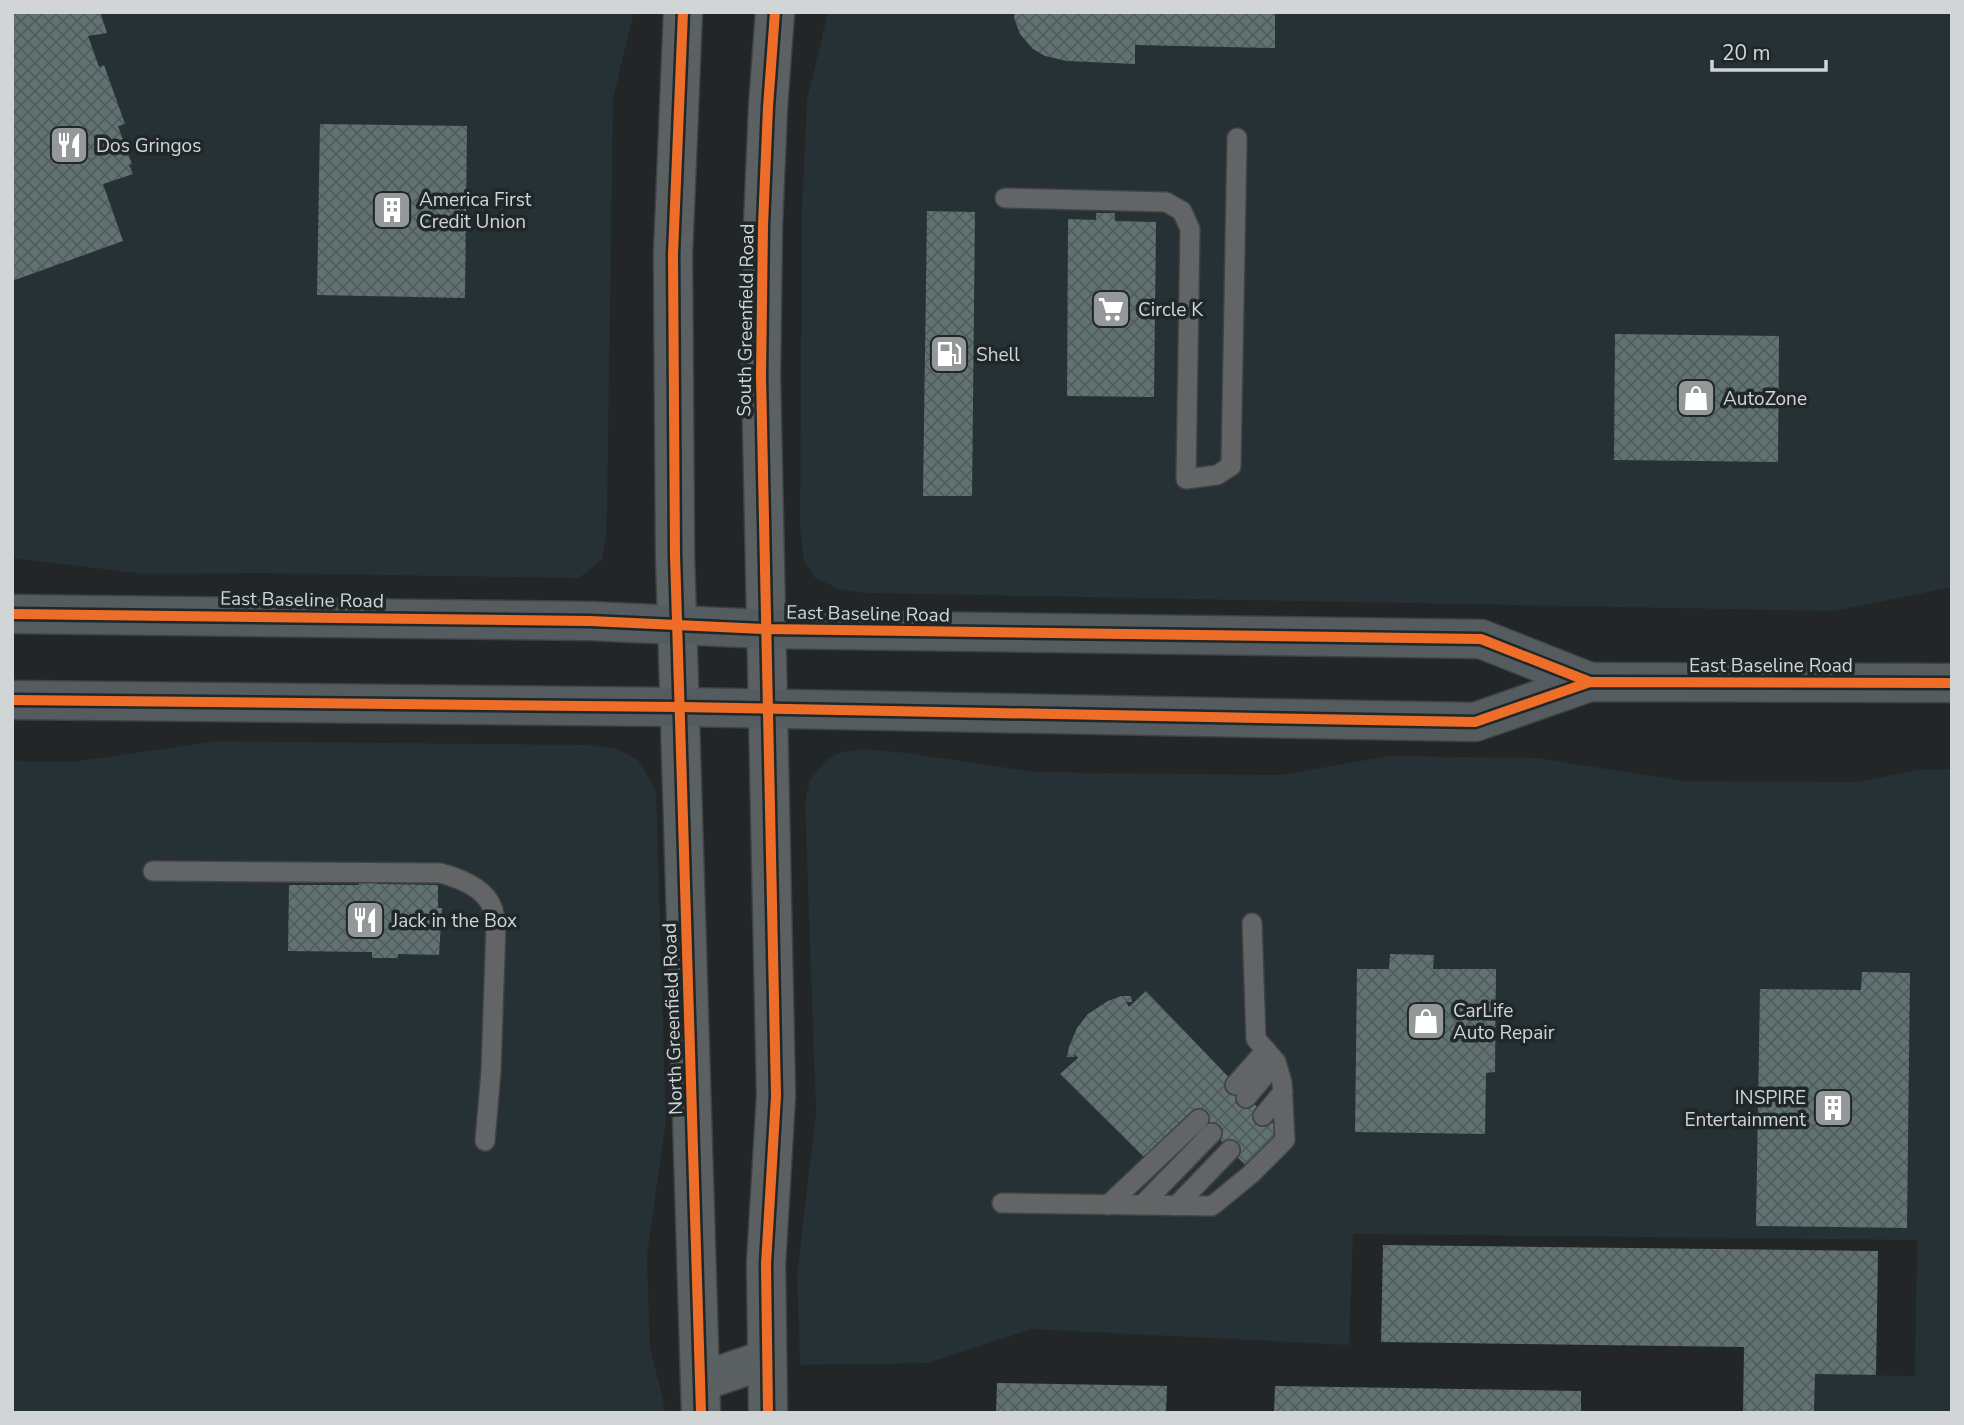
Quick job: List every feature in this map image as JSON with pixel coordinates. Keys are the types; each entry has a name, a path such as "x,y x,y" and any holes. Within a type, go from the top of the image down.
{"main road":[{"path":"678,623 673,254 683,12"},
{"name":"South Greenfield Road","path":"766,629 761,337 768,107 775,12"},
{"name":"East Baseline Road","path":"12,614 590,621 766,629 1481,639 1590,682"},
{"name":"North Greenfield Road","path":"678,623 677,664 700,1397"},
{"path":"766,629 776,1096 766,1264 768,1413"},
{"name":"East Baseline Road","path":"12,700 680,706 1475,722 1590,682 1952,683"},
{"path":"700,1397 767,1359"}],"lane":[{"path":"1005,198 1166,202 1182,211 1190,229 1186,479 1217,475 1231,466 1237,138"},
{"path":"153,871 440,873 461,878 481,893 491,905 496,924 491,1071 485,1141"},
{"path":"1002,1203 1212,1206 1251,1174 1285,1140 1282,1082 1271,1056 1256,1039 1252,923"},
{"path":"1241,1091 1271,1056"},
{"path":"1264,1116 1283,1092"},
{"path":"1108,1205 1206,1126 1142,1205"},
{"path":"1176,1206 1230,1150"}],"shaded area":[{"path":"12,12 634,12 613,99 607,512 602,560 579,578 144,574 12,558"},
{"path":"828,12 1952,12 1952,587 1834,611 867,593 839,589 815,578 804,561 800,529 802,208 807,100"},
{"path":"218,741 589,745 617,749 638,760 656,790 666,1120 647,1256 650,1348 666,1413 12,1413 12,761 71,762"},
{"path":"862,749 1035,772 1280,775 1389,756 1537,758 1684,781 1856,782 1918,770 1952,769 1952,1413 1814,1413 1815,1374 1915,1376 1917,1240 1353,1234 1349,1345 1032,1329 928,1363 800,1365 797,1275 816,1112 805,802 810,780 828,758"}],"building":[{"name":"Dos Gringos","path":"12,12 100,12 107,33 88,36 99,67 104,65 125,124 118,126 133,174 103,184 123,241 12,281"},
{"path":"1015,12 1275,12 1275,48 1135,45 1135,64 1067,61 1045,56 1033,49 1020,34 1014,18"},
{"name":"America First Credit Union","path":"320,124 467,126 465,298 317,295"},
{"name":"Shell","path":"927,211 975,212 972,496 923,496"},
{"name":"Circle K","path":"1096,213 1115,213 1115,221 1156,222 1154,397 1067,396 1068,219 1096,220"},
{"name":"AutoZone","path":"1615,334 1779,336 1778,462 1614,460"},
{"name":"Jack in the Box","path":"359,877 378,877 378,884 438,885 438,908 442,908 439,955 398,954 398,958 372,958 372,952 288,951 289,885 359,885"},
{"name":"CarLife Auto Repair","path":"1390,954 1434,955 1433,969 1496,969 1495,1072 1486,1073 1485,1134 1355,1132 1357,969 1389,969"},
{"name":"INSPIRE Entertainment","path":"1862,972 1910,973 1907,1228 1756,1226 1760,989 1861,990"},
{"path":"1146,991 1286,1137 1251,1171 1195,1114 1147,1160 1060,1074 1078,1058 1075,1054 1074,1057 1067,1057 1069,1047 1077,1028 1088,1014 1121,996 1131,996 1132,1002 1126,1002 1129,1007"},
{"path":"1383,1245 1878,1251 1876,1375 1815,1374 1814,1413 1743,1413 1744,1347 1381,1342"},
{"path":"997,1383 1167,1386 1166,1413 996,1413"},
{"path":"1275,1386 1581,1391 1581,1413 1274,1413"}],"cycle path":[{"path":"683,12 673,254 675,555 701,1413"},
{"path":"768,1413 766,1264 776,1096 761,376 763,225 775,12"},
{"path":"12,614 590,621 766,629 1481,639 1590,682"},
{"path":"12,700 680,707 1475,722 1590,682 1952,683"}],"place":[{"name":"Dos Gringos","path":"69,145"},
{"name":"America First Credit Union","path":"392,210"},
{"name":"Circle K","path":"1111,309"},
{"name":"Shell","path":"949,354"},
{"name":"AutoZone","path":"1696,398"},
{"name":"Jack in the Box","path":"365,920"},
{"name":"CarLife Auto Repair","path":"1426,1021"},
{"name":"INSPIRE Entertainment","path":"1833,1108"}]}
